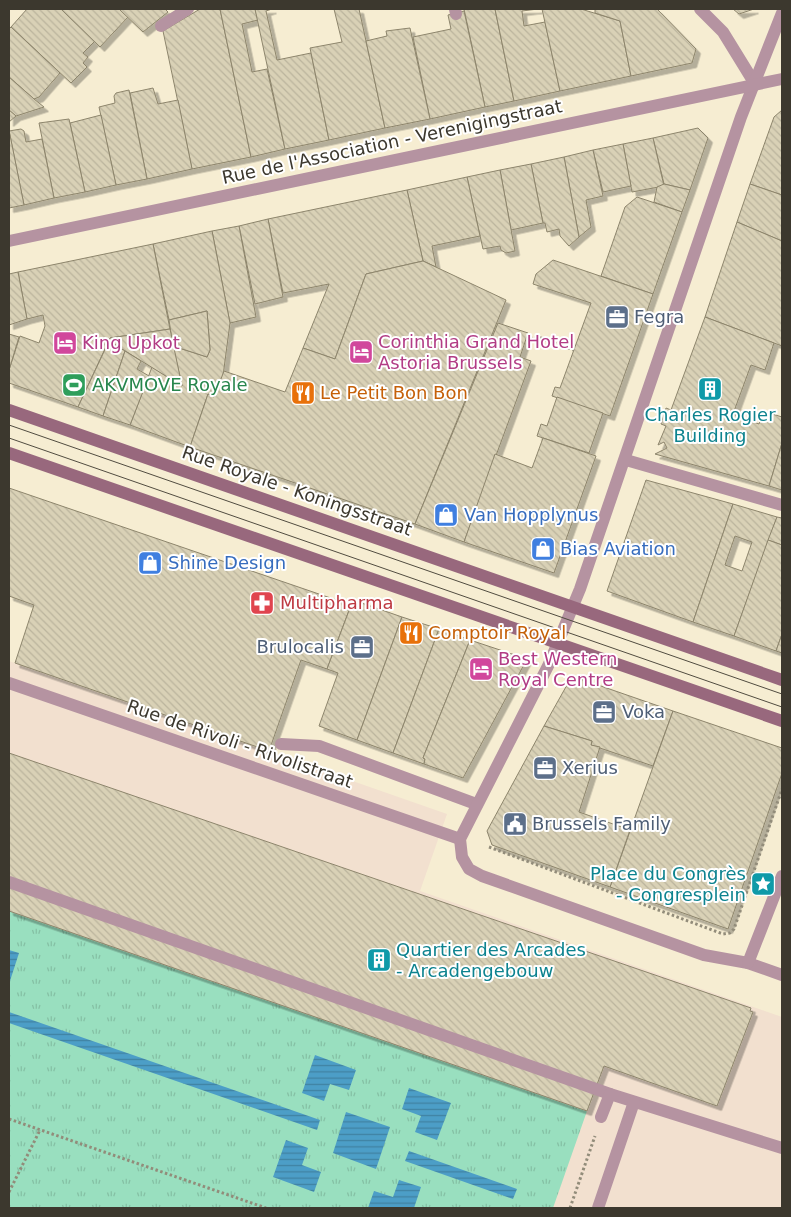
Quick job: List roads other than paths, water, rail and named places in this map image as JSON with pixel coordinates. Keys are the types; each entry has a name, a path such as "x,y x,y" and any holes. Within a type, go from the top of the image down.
{"street":[{"path":"161,26 188,9"},
{"path":"700,9 723,32 754,84"},
{"path":"782,13 754,84 626,460 573,606 557,645 460,839 462,857 469,869 482,876 704,955 748,963 782,976"},
{"name":"Rue de l'Association - Verenigingstraat","path":"9,241 782,79"},
{"name":"Rue Royale - Koningsstraat","path":"9,410 782,680"},
{"path":"9,453 557,645 782,721"},
{"path":"626,460 782,505"},
{"name":"Rue de Rivoli - Rivolistraat","path":"9,682 460,839"},
{"path":"281,744 319,746 476,804"},
{"path":"748,963 782,876"},
{"path":"9,882 610,1094 782,1148"},
{"path":"601,1117 610,1094"},
{"path":"598,1208 634,1102"}],"water":[{"path":"9,950 19,953 9,984"},
{"path":"9,1012 320,1120 317,1130 9,1023"},
{"path":"315,1055 356,1070 349,1090 330,1084 324,1101 302,1093"},
{"path":"409,1088 451,1103 437,1140 415,1132 421,1116 402,1109"},
{"path":"346,1112 390,1127 376,1169 333,1153"},
{"path":"286,1140 308,1148 302,1165 321,1172 314,1192 273,1177"},
{"path":"409,1151 517,1189 513,1199 405,1161"},
{"path":"399,1180 421,1187 414,1208 368,1208 374,1191 393,1197"}],"tram line":[{"path":"9,425 782,694"},
{"path":"9,438 782,707"}],"place":[{"name":"Fegra","path":"617,317"},
{"name":"King Upkot","path":"65,343"},
{"name":"Corinthia Grand Hotel Astoria Brussels","path":"361,352"},
{"name":"AKVMOVE Royale","path":"74,385"},
{"name":"Charles Rogier Building","path":"710,389"},
{"name":"Le Petit Bon Bon","path":"303,393"},
{"name":"Van Hopplynus","path":"446,515"},
{"name":"Bias Aviation","path":"543,549"},
{"name":"Shine Design","path":"150,563"},
{"name":"Multipharma","path":"262,603"},
{"name":"Comptoir Royal","path":"411,633"},
{"name":"Brulocalis","path":"362,647"},
{"name":"Best Western Royal Centre","path":"481,669"},
{"name":"Voka","path":"604,712"},
{"name":"Xerius","path":"545,768"},
{"name":"Brussels Family","path":"515,824"},
{"name":"Place du Congrès - Congresplein","path":"763,884"},
{"name":"Quartier des Arcades - Arcadengebouw","path":"379,960"}]}
